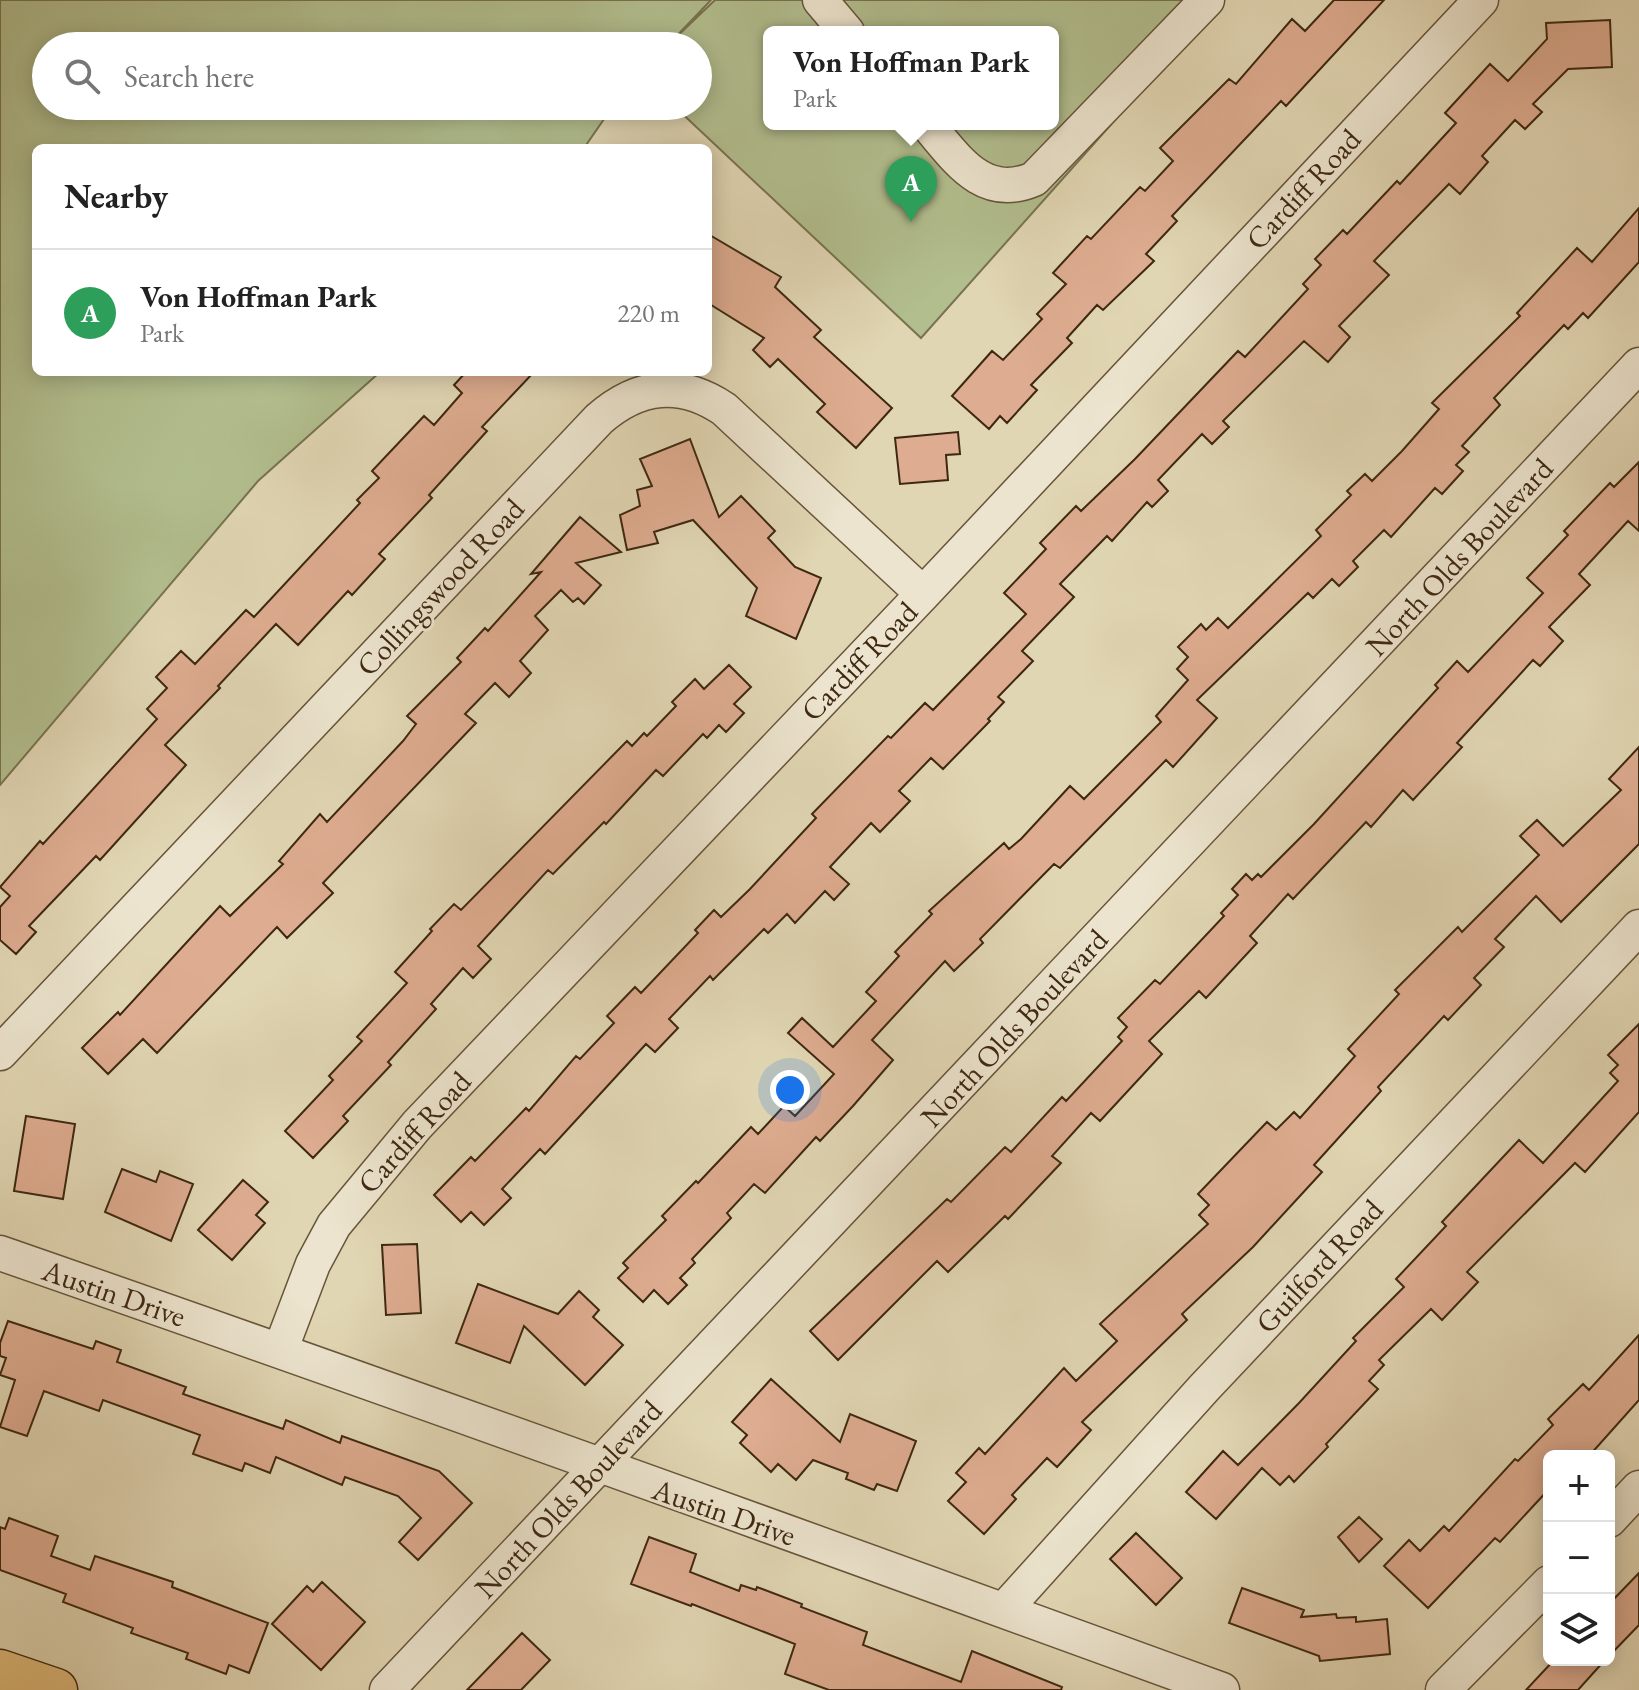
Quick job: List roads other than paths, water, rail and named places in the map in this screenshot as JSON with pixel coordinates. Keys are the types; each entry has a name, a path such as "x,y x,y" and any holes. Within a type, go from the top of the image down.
{"main road":[{"path":"0,1671 56,1690"}],"street":[{"path":"820,0 842,26"},
{"path":"932,130 964,167 987,182 1014,187 1034,179 1207,0"},
{"name":"Cardiff Road","path":"280,1351 313,1264 334,1225 367,1180 1481,0"},
{"name":"North Olds Boulevard","path":"387,1690 1639,365"},
{"name":"Collingswood Road","path":"0,1053 599,419 634,396 683,390 703,395 724,409 923,594"},
{"name":"Guilford Road","path":"1004,1610 1204,1388 1639,927"},
{"name":"Austin Drive","path":"0,1253 1222,1690"},
{"path":"1615,1514 1639,1488"},
{"path":"1443,1690 1543,1589"}],"place":[{"name":"Von Hoffman Park","path":"911,222"}]}
